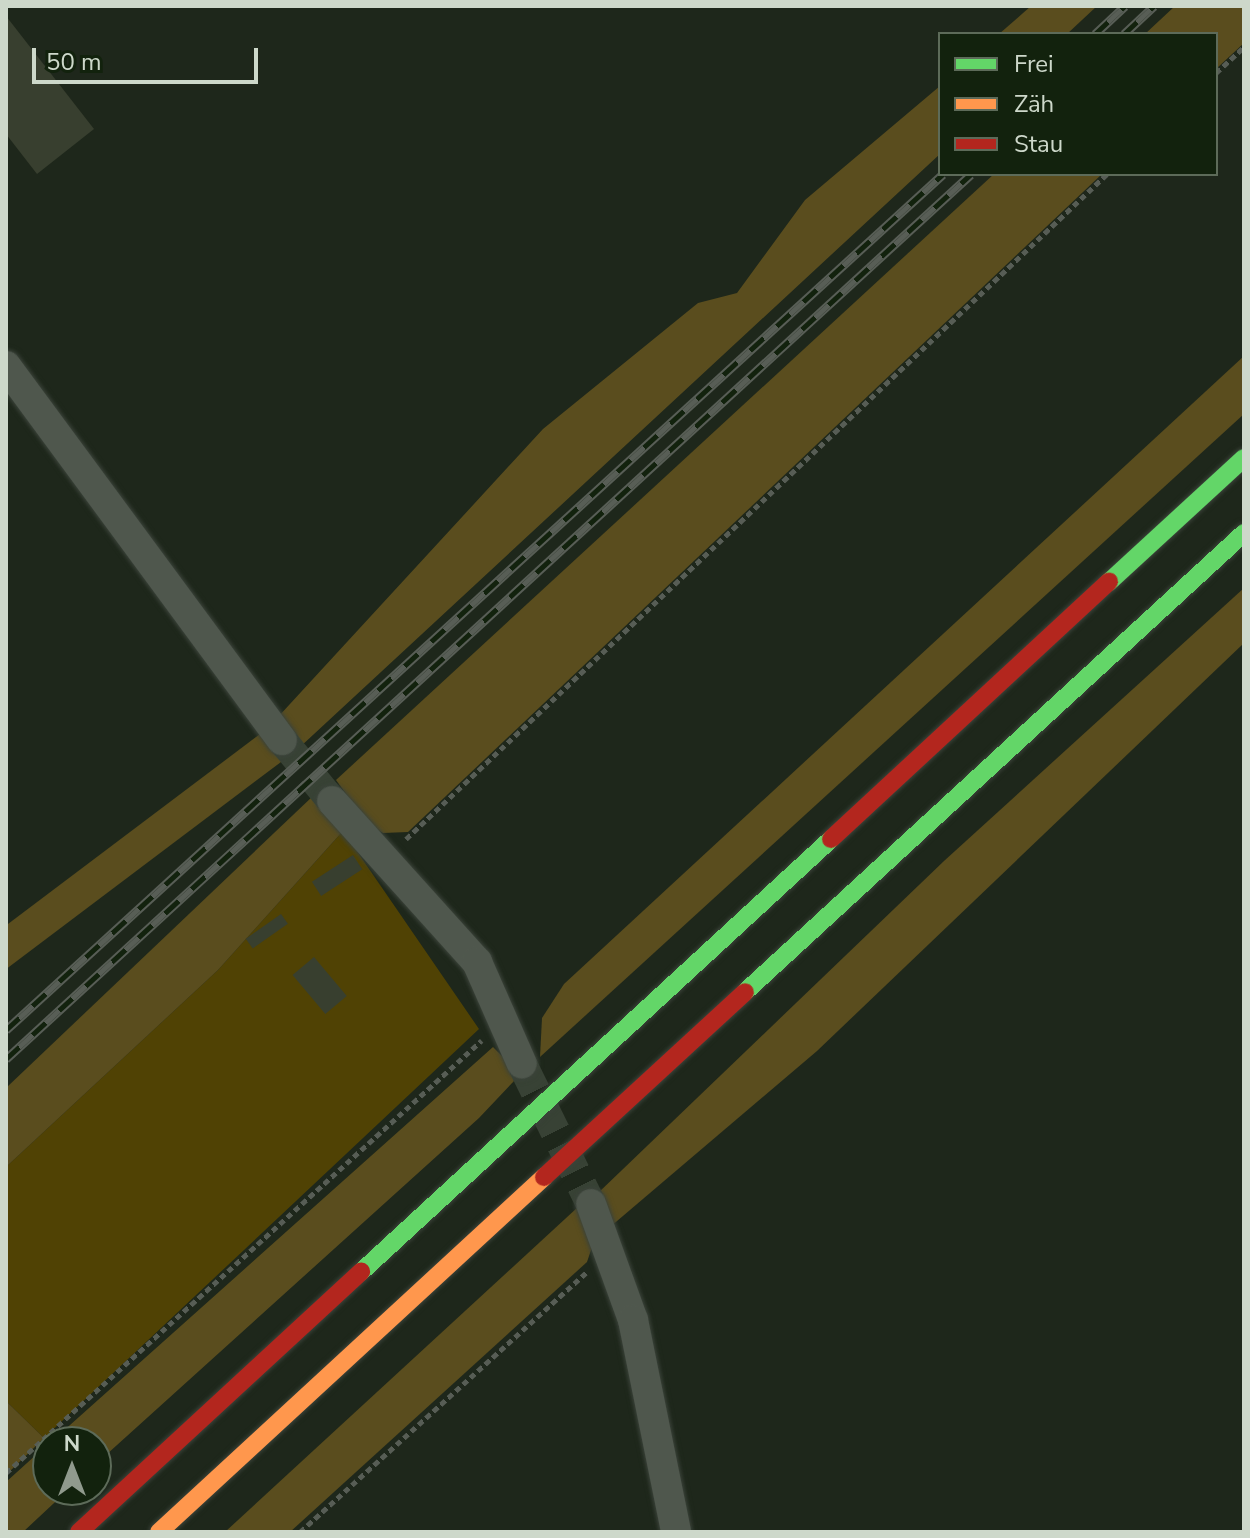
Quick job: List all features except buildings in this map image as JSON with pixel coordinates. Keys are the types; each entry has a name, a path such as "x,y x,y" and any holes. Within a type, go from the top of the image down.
{"highway":[{"path":"79,1532 1244,458"},
{"path":"159,1532 1244,533"}],"street":[{"path":"6,366 282,740"},
{"path":"332,801 477,962 507,1018 522,1064"},
{"path":"591,1204 633,1320 676,1532"}],"path":[{"path":"1218,71 1244,47"},
{"path":"385,860 1105,176"},
{"path":"6,1473 507,1018"},
{"path":"300,1532 593,1267 611,1262"}],"shaded area":[{"path":"1031,6 1097,6 1069,32 1001,32"},
{"path":"1175,6 1244,6 1244,43 1218,67 1218,32 1147,32"},
{"path":"938,88 938,156 300,747 278,717 543,429 698,303 737,293 805,200"},
{"path":"992,176 1100,176 408,832 383,833 368,824 336,780"},
{"path":"1244,356 1244,414 540,1057 542,1018 564,984"},
{"path":"1244,588 1244,643 817,1051 610,1227 597,1194 944,861"},
{"path":"264,731 285,759 6,969 6,925"},
{"path":"313,796 343,831 218,970 6,1167 6,1088"},
{"path":"343,831 479,1029 57,1426 32,1426 6,1401 6,1167 218,970"},
{"path":"493,1047 510,1064 514,1081 479,1118 112,1450 112,1426 69,1426"},
{"path":"578,1207 593,1244 587,1262 290,1532 225,1532"},
{"path":"6,1401 32,1426 32,1450 6,1475"},
{"path":"32,1458 32,1506 51,1506 23,1532 6,1532 6,1482"}],"tunnel":[{"path":"282,740 332,801"},
{"path":"522,1064 591,1204"}],"railway":[{"path":"1097,32 1125,6"},
{"path":"1126,32 1154,6"},
{"path":"6,1030 941,176"},
{"path":"6,1059 969,176"}],"traffic: fast":[{"path":"1109,582 1244,458"},
{"path":"745,992 1244,533"},
{"path":"361,1272 831,839"}],"traffic: slow":[{"path":"159,1532 544,1177"}],"traffic: jam":[{"path":"831,839 1109,582"},
{"path":"544,1177 745,992"},
{"path":"79,1532 361,1272"}]}
